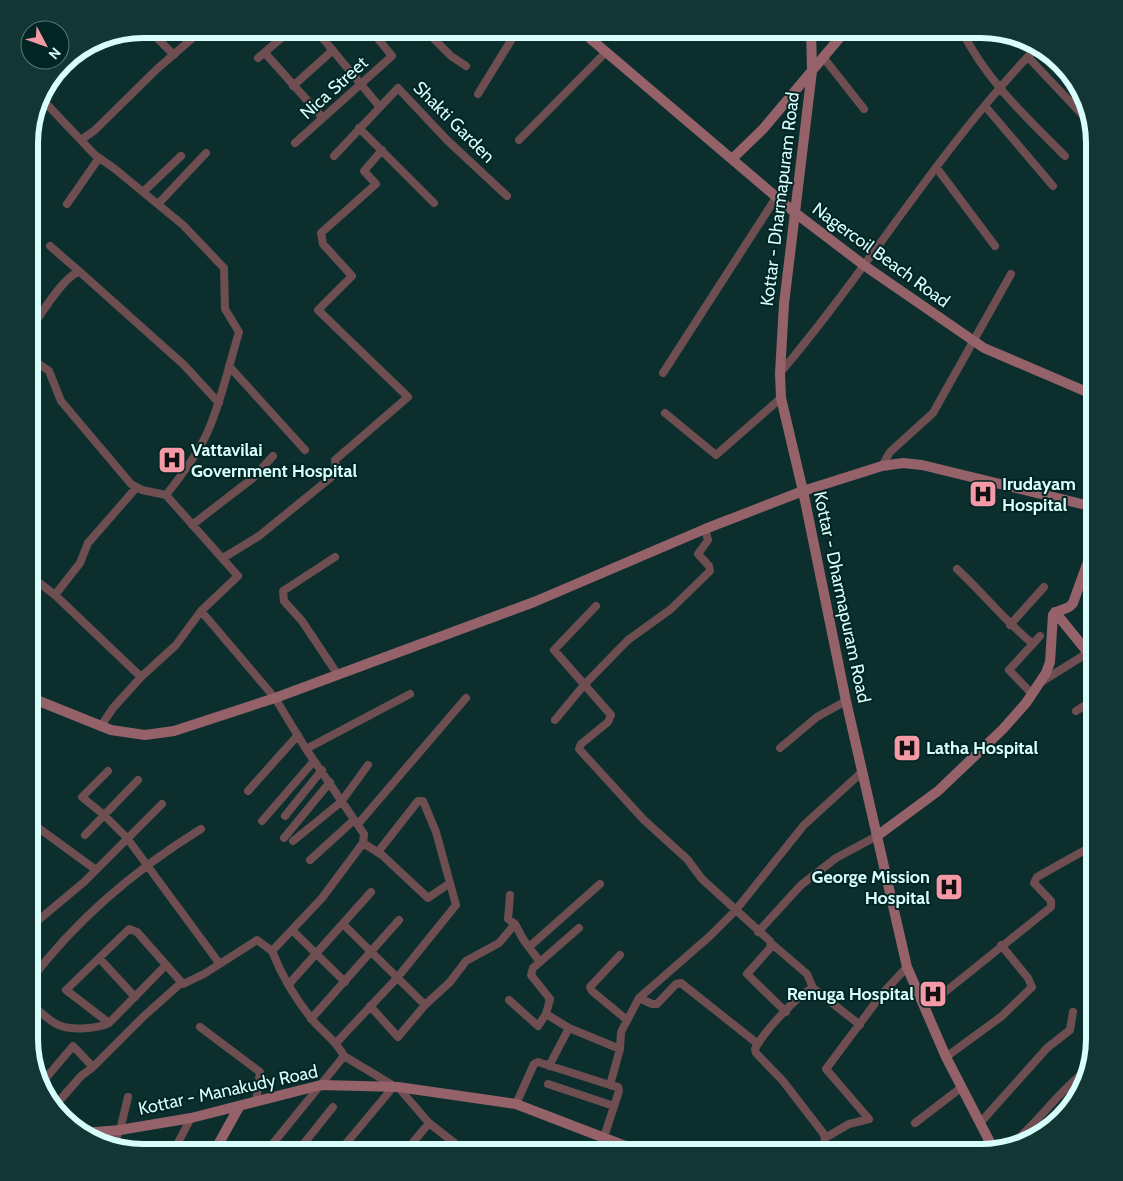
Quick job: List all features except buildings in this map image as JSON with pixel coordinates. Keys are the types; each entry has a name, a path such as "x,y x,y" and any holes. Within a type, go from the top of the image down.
{"main road":[{"name":"Nagercoil Beach Road","path":"590,38 794,212 865,266 984,348 1086,390"},
{"name":"Kottar - Dharmapuram Road","path":"811,38 812,71 784,304 780,373 781,398 803,491 846,701 907,967 946,1057 991,1143"},
{"path":"732,159 763,129 839,38"},
{"path":"38,700 100,726 132,734 160,734 275,698 338,675 534,602 705,529 803,491 861,471 882,466 903,463 922,465 1086,505"},
{"path":"1055,612 1071,607 1086,577"},
{"path":"1055,612 1086,647"},
{"path":"877,836 938,791 1003,729 1032,694 1041,682 1050,662 1053,615 1055,612"},
{"name":"Kottar - Manakudy Road","path":"95,1133 191,1118 321,1085 396,1086 516,1104 622,1144"},
{"path":"218,1144 239,1107"}],"street":[{"path":"157,38 174,55"},
{"path":"81,140 95,130 157,68 193,38"},
{"path":"258,58 282,38"},
{"path":"323,38 379,106 334,156"},
{"name":"Nica Street","path":"295,143 392,56 377,38"},
{"path":"433,38 451,56 466,66"},
{"path":"478,94 512,38"},
{"path":"965,38 973,55 999,88 1065,156"},
{"path":"293,86 333,50"},
{"path":"519,140 606,52"},
{"path":"780,373 824,321 936,167 999,88 1033,52"},
{"path":"265,53 322,117"},
{"path":"823,57 864,109"},
{"path":"1028,57 1081,113"},
{"name":"Shakti Garden","path":"379,106 398,88 447,140 507,196"},
{"path":"45,102 99,158 183,225 224,268 225,309 239,332 219,403 208,432 189,465 166,495"},
{"path":"985,106 1053,186"},
{"path":"359,128 434,203"},
{"path":"223,558 259,536 334,475 336,470 335,460 408,396 318,310 352,276 323,244 321,233 376,184 364,171 382,150"},
{"path":"158,204 206,153"},
{"path":"143,192 181,156"},
{"path":"66,204 99,158"},
{"path":"936,167 995,246"},
{"path":"662,373 777,196"},
{"path":"50,246 184,365 219,403"},
{"path":"38,319 62,286 76,272 80,272"},
{"path":"882,466 890,452 933,413 1011,274"},
{"path":"38,363 49,371 62,401 136,488 166,495 238,576 201,612 176,645 141,677 113,708 100,726"},
{"path":"229,366 305,450"},
{"path":"665,413 716,455 781,398"},
{"path":"192,525 253,478 273,456"},
{"path":"56,595 80,563 88,543 136,488"},
{"path":"555,720 584,685 628,640 671,609 710,571 710,566 698,554 708,540 705,529"},
{"path":"335,556 283,591 284,601 302,621 338,675"},
{"path":"957,569 979,589 1010,625 1033,644"},
{"path":"38,582 56,595 141,677"},
{"path":"1010,625 1044,587"},
{"path":"596,606 554,650 611,716 608,722 581,744 579,749 644,820 687,859 702,879 758,932 807,974 813,988 860,1025"},
{"path":"201,612 275,698 306,749 364,834 363,843 322,898 272,950"},
{"path":"1032,694 1009,670 1040,636"},
{"path":"1041,682 1086,657"},
{"path":"306,749 410,694"},
{"path":"310,860 356,822 466,698"},
{"path":"780,748 817,717 846,701"},
{"path":"1076,711 1086,704"},
{"path":"248,791 298,735"},
{"path":"262,821 314,760"},
{"path":"293,841 341,802 368,765"},
{"path":"285,816 322,770"},
{"path":"108,771 82,797 104,815 127,838 220,963"},
{"path":"610,1085 620,1049 621,1032 639,998 710,936 735,911 804,825 862,772"},
{"path":"86,835 138,780"},
{"path":"284,838 330,782"},
{"path":"336,1042 397,978 456,905 436,832 422,800 418,801 378,852"},
{"path":"38,920 96,870 162,804"},
{"path":"38,828 96,870"},
{"path":"38,972 84,918 176,844 201,829"},
{"path":"758,932 801,885 836,858 877,836"},
{"path":"363,843 378,852 428,898 450,882"},
{"path":"925,1008 1052,905 1051,901 1035,885 1035,879 1086,850"},
{"path":"529,947 600,884"},
{"path":"289,984 371,892"},
{"path":"510,895 506,913 508,919 515,924 540,962"},
{"path":"311,1019 399,920"},
{"path":"343,924 425,1005"},
{"path":"370,1006 398,1037 425,1005 450,982 466,961 499,943 515,924"},
{"path":"109,1023 66,990 100,959 125,930 132,928 138,932 182,984"},
{"path":"508,1000 538,1026 546,1014 550,999 531,972 579,928"},
{"path":"292,930 345,982"},
{"path":"59,1101 77,1080 93,1067 144,1016 182,984 204,974 257,940 272,950 289,984 311,1019 336,1042 344,1056 396,1086 429,1123 456,1144"},
{"path":"772,944 747,974 786,1012"},
{"path":"946,1057 1002,1016 1032,987 1028,978 1001,946"},
{"path":"620,954 590,987 592,991 627,1020"},
{"path":"100,959 134,997"},
{"path":"38,1010 60,1026 77,1028 109,1023 166,965"},
{"path":"825,1138 846,1126 869,1119 826,1069 882,994 907,967"},
{"path":"639,998 652,1004 657,1004 676,984 680,983 758,1044"},
{"path":"813,988 806,991 786,1012 758,1044 756,1053 784,1081 823,1132 824,1144"},
{"path":"980,1123 1047,1048 1070,1030 1073,1012"},
{"path":"546,1014 569,1028 620,1049"},
{"path":"200,1027 260,1072 256,1102"},
{"path":"549,1066 569,1028"},
{"path":"45,1080 73,1046 93,1067"},
{"path":"273,1144 344,1056"},
{"path":"516,1104 534,1064 538,1062 616,1086 619,1090 604,1136"},
{"path":"1019,1137 1079,1077"},
{"path":"548,1084 614,1106"},
{"path":"346,1144 396,1086"},
{"path":"915,1123 962,1087"},
{"path":"115,1140 120,1130 128,1097"},
{"path":"303,1144 333,1107"},
{"path":"178,1144 191,1118"},
{"path":"412,1144 429,1123"}],"place":[{"name":"Vattavilai Government Hospital","path":"172,460"},
{"name":"Irudayam Hospital","path":"983,494"},
{"name":"Latha Hospital","path":"907,748"},
{"name":"George Mission Hospital","path":"949,887"},
{"name":"Renuga Hospital","path":"933,994"}]}
